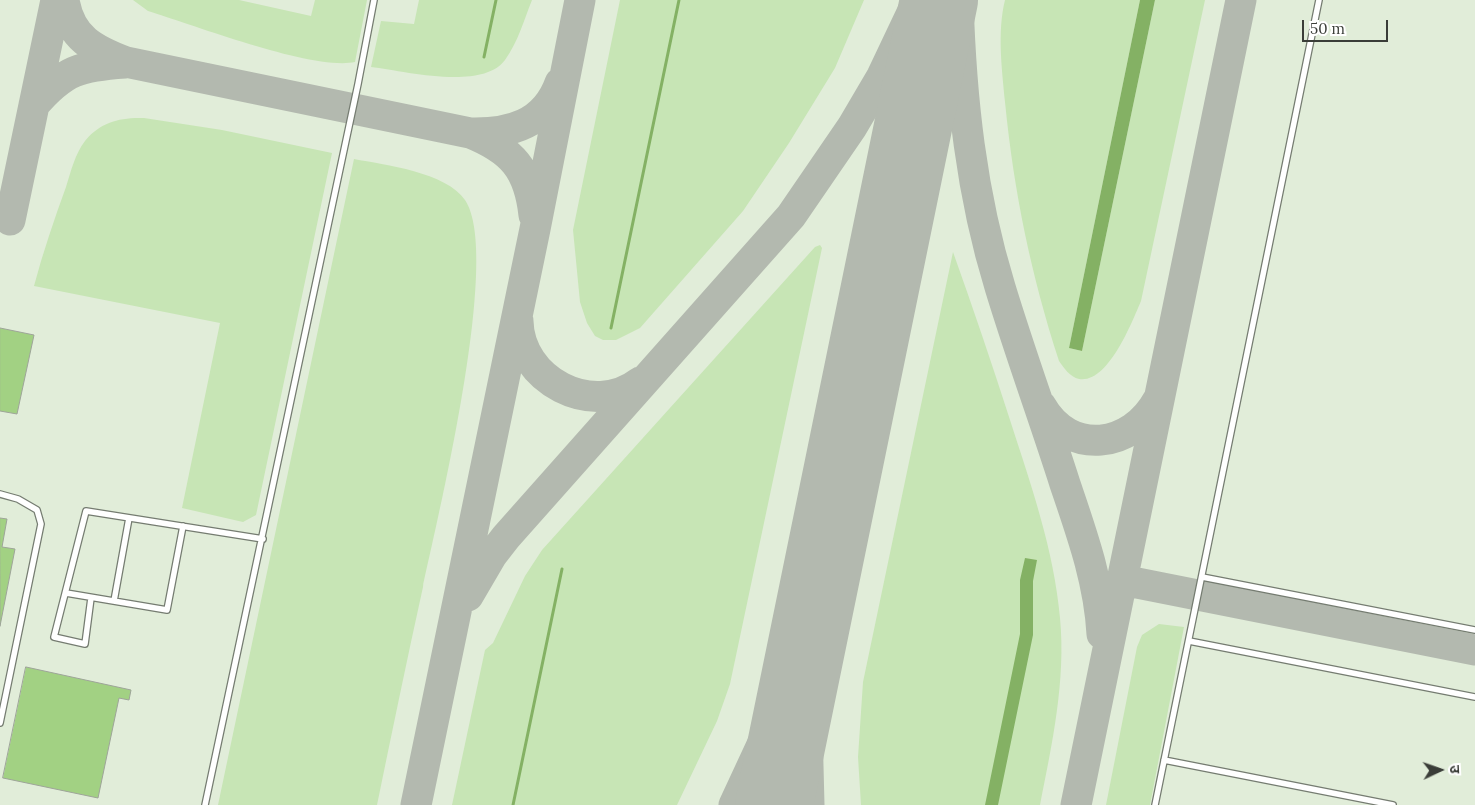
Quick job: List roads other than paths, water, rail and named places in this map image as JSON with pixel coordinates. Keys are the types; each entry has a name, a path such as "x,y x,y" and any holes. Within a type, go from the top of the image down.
{"lane":[{"path":"205,805 263,539 374,0"},
{"path":"1155,805 1319,0"},
{"path":"0,494 18,499 37,510 41,524 0,723"},
{"path":"91,598 85,644 54,637 86,511 263,539"},
{"path":"114,601 130,518"},
{"path":"66,593 167,610 183,526"},
{"path":"1202,577 1475,630"},
{"path":"1189,641 1475,697"},
{"path":"1164,760 1393,805"}],"waterway":[{"path":"484,57 496,0"},
{"path":"611,328 679,0"},
{"path":"513,805 562,569"}]}
